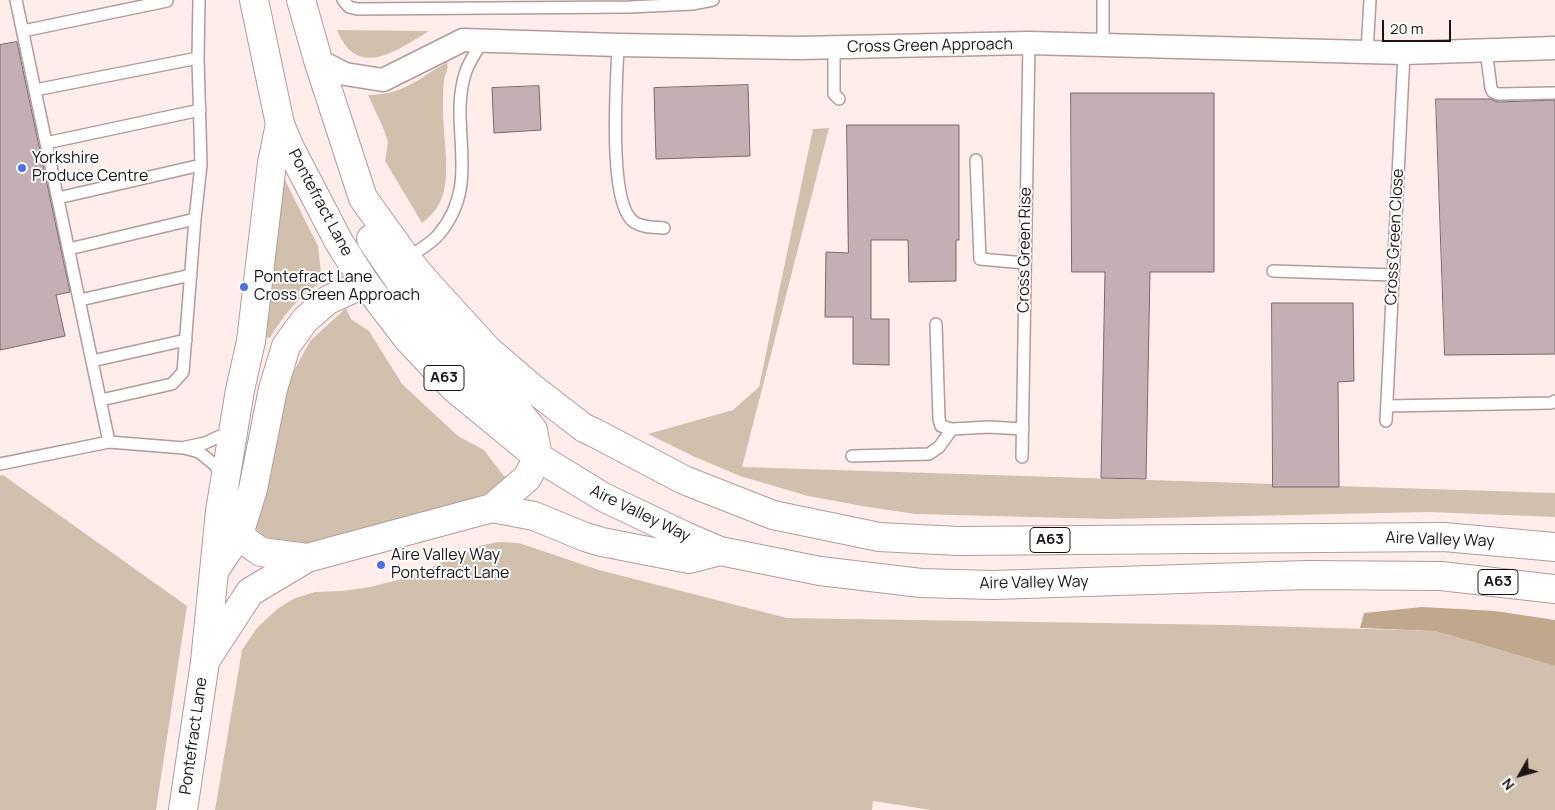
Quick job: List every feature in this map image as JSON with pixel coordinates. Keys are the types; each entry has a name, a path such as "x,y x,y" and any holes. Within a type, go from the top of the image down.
{"main road":[{"name":"Pontefract Lane","path":"254,0 280,124 289,146 339,242 386,273"},
{"name":"A63","path":"301,0 362,198 363,228 386,273 451,347 516,409 533,430 538,458"},
{"name":"Pontefract Lane","path":"183,810 205,662 220,511 240,390 252,341 272,163 280,124"},
{"name":"Aire Valley Way","path":"386,273 426,282 489,350 531,387 584,428 684,480 773,515 879,537 958,541 1444,538 1555,547"},
{"path":"214,571 238,534 253,489 273,389 286,346 305,320 328,300 386,273"},
{"name":"Pontefract Lane","path":"205,662 250,592 308,558 492,508 527,478 538,458"},
{"name":"Aire Valley Way","path":"538,458 603,497 720,551 820,572 921,583 993,585 1307,575 1441,576 1555,589"},
{"name":"A63","path":"492,508 534,516 602,542 689,559 720,551"},
{"path":"220,511 238,534 261,552 308,558"}],"street":[{"name":"Cross Green Approach","path":"318,60 345,74 383,80 463,40 618,45 834,48 1028,44 1404,53 1555,48"}],"lane":[{"path":"16,0 109,442"},
{"path":"101,400 172,384 183,372 201,166 198,58 199,0"},
{"path":"343,0 349,7 357,9 630,8 692,4 713,0"},
{"path":"1103,0 1104,46"},
{"path":"1367,52 1370,0"},
{"path":"23,31 167,1"},
{"path":"386,273 438,236 448,222 458,202 462,182 463,156 462,92 466,71 474,54 484,40"},
{"name":"Cross Green Rise","path":"1022,457 1028,44"},
{"path":"618,45 615,137 618,184 626,214 633,222 642,226 664,228"},
{"path":"834,48 834,94 839,99"},
{"path":"1486,50 1493,92 1498,94 1555,93"},
{"name":"Cross Green Close","path":"1386,421 1404,53"},
{"path":"36,90 198,58"},
{"path":"46,142 200,110"},
{"path":"976,160 980,259 1025,263"},
{"path":"58,198 201,166"},
{"path":"69,249 195,219"},
{"path":"1273,271 1393,275"},
{"path":"80,300 191,275"},
{"path":"936,324 939,420 942,426 952,429 989,427 1022,429"},
{"path":"92,360 186,340"},
{"path":"1387,406 1555,401"},
{"path":"852,456 929,454 939,447 952,429"},
{"path":"184,448 206,443 234,430"},
{"path":"0,464 109,442 184,448 199,452 215,465 225,481"}],"shaded area":[{"path":"337,30 429,31 391,52 379,57 367,58 356,54 346,45"},
{"path":"447,62 448,67 443,95 446,179 441,200 422,223 385,161 388,142 368,95 401,89"},
{"path":"829,128 742,467 1555,493 1555,517 1429,512 1110,519 915,514 808,496 740,476 648,434 733,410 759,387 813,129"},
{"path":"279,174 282,174 318,246 321,272 327,279 294,304 270,338 266,337 276,245"},
{"path":"346,308 351,319 369,331 402,384 458,436 484,450 503,475 508,478 494,491 479,498 306,544 291,545 278,543 266,538 254,528 271,475 278,425 287,384 310,341"},
{"path":"3,475 187,606 156,810 0,810 0,476"},
{"path":"499,542 519,543 599,570 787,618 1229,625 1435,631 1555,666 1555,810 931,810 873,801 872,810 215,810 242,650 257,628 277,609 295,598 315,592 343,591 370,587 410,577 478,546"},
{"path":"1422,607 1495,611 1555,620 1555,666 1435,631 1360,628 1364,613"}],"building":[{"name":"Yorkshire Produce Centre","path":"17,42 70,292 56,295 65,336 0,350 0,45"},
{"path":"748,85 750,156 656,159 654,88"},
{"path":"539,86 541,130 494,133 492,88"},
{"path":"1071,93 1214,93 1214,272 1150,272 1146,479 1101,478 1105,272 1072,272"},
{"path":"1436,99 1490,99 1498,102 1555,100 1555,354 1445,355"},
{"path":"847,125 959,125 959,240 956,240 956,281 909,282 908,240 871,240 871,319 889,319 889,365 853,364 853,317 825,317 826,252 848,253"},
{"path":"1272,303 1353,303 1354,381 1338,382 1339,487 1273,487"}],"place":[{"name":"Yorkshire Produce Centre","path":"22,168"},
{"name":"Pontefract Lane Cross Green Approach","path":"244,287"},
{"name":"Aire Valley Way Pontefract Lane","path":"381,565"}]}
